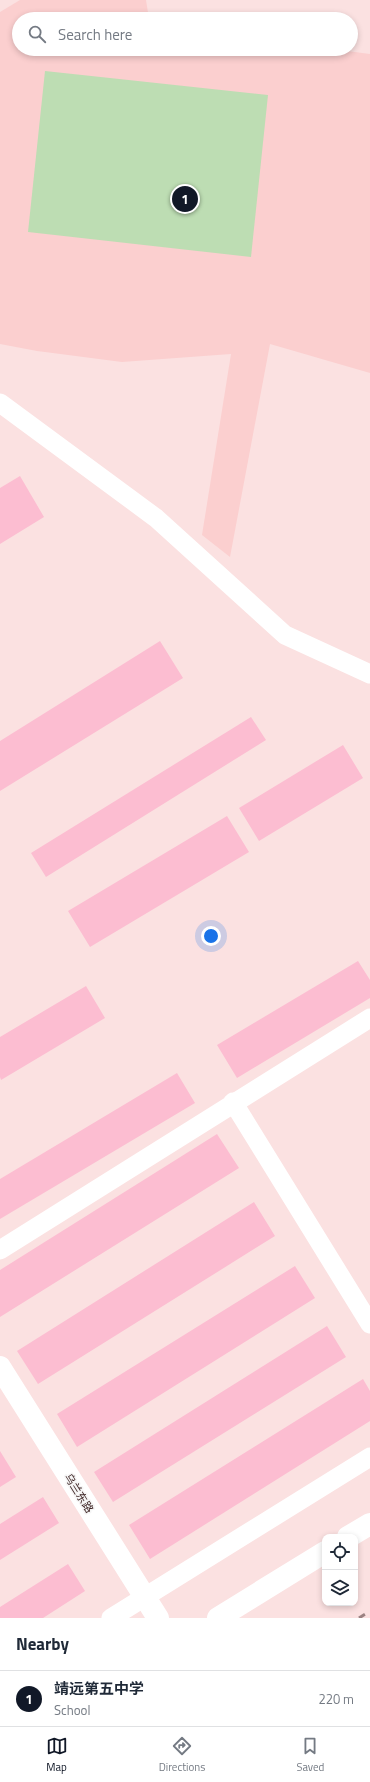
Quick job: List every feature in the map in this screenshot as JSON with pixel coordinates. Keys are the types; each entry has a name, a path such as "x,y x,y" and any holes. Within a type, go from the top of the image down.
{"street":[{"path":"0,403 156,518 285,635 370,674"},
{"path":"0,1250 233,1102 370,1018"},
{"path":"233,1102 370,1324"},
{"name":"乌兰东路","path":"0,1367 158,1618"},
{"path":"110,1618 370,1457"},
{"path":"353,1534 370,1524"},
{"path":"218,1618 322,1554"}],"shaded area":[{"path":"20,0 146,0 148,12 12,12 12,56 358,56 358,52 370,54 370,373 270,344 230,557 202,535 231,354 122,362 37,351 0,344 0,12"}],"green space":[{"path":"45,71 268,95 251,257 28,232"}],"building":[{"path":"20,476 44,517 0,544 0,488"},
{"path":"160,641 183,678 0,791 0,741"},
{"path":"251,717 266,740 46,877 31,853"},
{"path":"343,745 363,778 259,841 239,808"},
{"path":"227,816 249,852 90,947 68,911"},
{"path":"358,961 370,980 370,998 237,1078 217,1045"},
{"path":"86,986 105,1018 1,1080 0,1037"},
{"path":"177,1073 195,1103 0,1219 0,1179"},
{"path":"217,1134 239,1168 0,1317 0,1270"},
{"path":"254,1202 275,1236 38,1384 17,1351"},
{"path":"295,1266 315,1298 77,1447 57,1414"},
{"path":"327,1326 346,1357 113,1502 94,1472"},
{"path":"363,1379 370,1391 370,1421 150,1559 129,1525"},
{"path":"0,1451 16,1477 0,1487"},
{"path":"43,1497 59,1523 0,1560 0,1524"},
{"path":"68,1564 85,1591 43,1618 0,1618 0,1607"}],"railway":[{"path":"359,1618 370,1611"}],"place":[{"name":"靖远第五中学","path":"185,199"}]}
